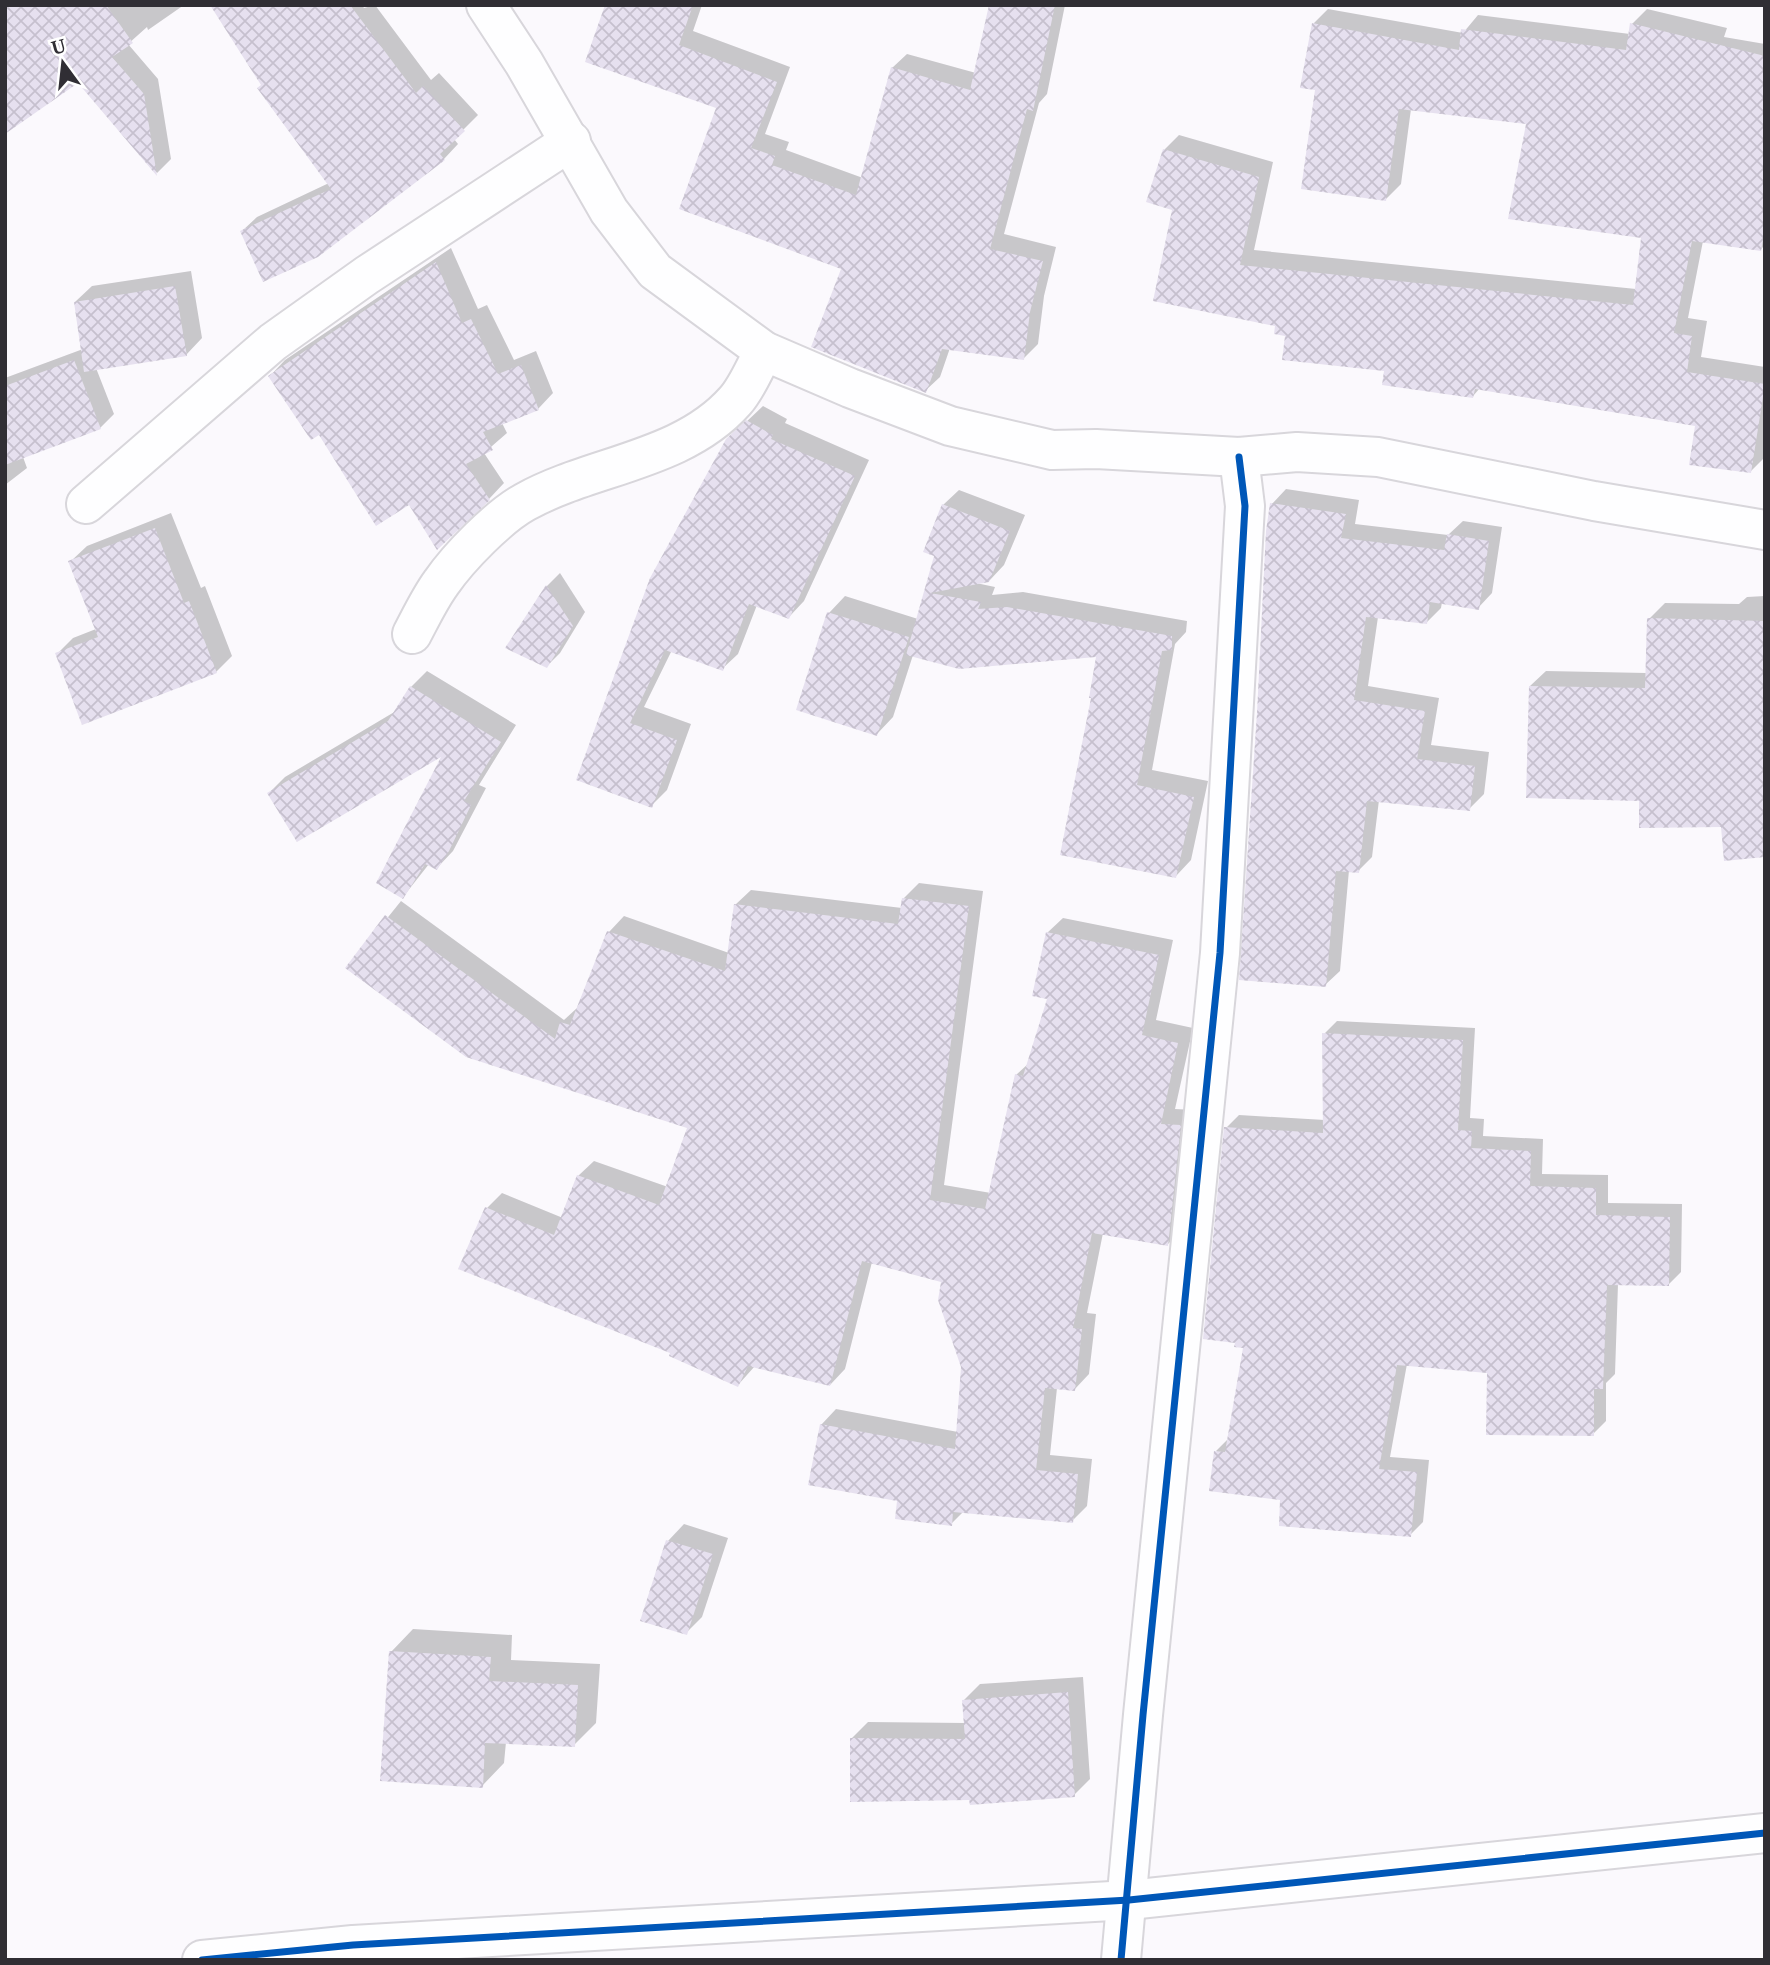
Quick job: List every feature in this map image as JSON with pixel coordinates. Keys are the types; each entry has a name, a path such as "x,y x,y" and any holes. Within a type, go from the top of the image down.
{"street":[{"path":"486,5 571,141 610,211 655,271 764,351 950,426 1052,450 1096,449 1239,457 1297,452 1378,457 1594,501 1765,530"},
{"path":"86,504 273,342 367,275 571,141"},
{"path":"412,634 441,583 477,542 523,503 560,486 611,470 709,424 736,401 764,351"},
{"path":"1121,1960 1220,953 1245,506 1239,457"},
{"path":"202,1960 353,1945 1129,1900 1765,1833"}],"building":[{"path":"5,5 106,5 133,43 112,57 144,94 157,176 78,83 5,134"},
{"path":"210,5 350,5 416,93 423,86 465,131 440,154 445,160 318,257 263,282 240,231 331,189 257,88 261,85"},
{"path":"605,5 693,5 679,45 777,82 751,148 775,156 772,165 856,195 891,67 970,90 989,5 1055,5 1033,111 1027,109 990,249 1043,261 1030,312 1024,360 942,349 926,393 811,347 841,269 679,209 716,108 585,62"},
{"path":"1312,23 1459,50 1461,29 1626,50 1630,23 1765,56 1765,228 1761,251 1692,241 1674,333 1692,336 1687,372 1765,384 1751,473 1689,465 1695,426 1475,389 1473,398 1382,385 1384,371 1282,360 1285,336 1274,334 1275,326 1153,301 1172,210 1146,202 1163,149 1259,177 1240,265 1633,305 1641,238 1508,219 1526,124 1399,109 1386,201 1301,189 1315,90 1300,88"},
{"path":"436,262 462,323 471,319 498,374 521,365 539,410 483,432 493,450 466,464 490,500 437,550 409,505 376,526 319,435 311,440 268,376"},
{"path":"175,286 187,356 84,372 74,302"},
{"path":"74,360 101,429 5,465 5,386"},
{"path":"746,420 773,435 771,439 855,476 789,619 749,604 723,671 665,650 630,723 677,740 652,808 576,780 650,578 726,439"},
{"path":"1270,503 1346,514 1341,538 1444,550 1447,534 1489,541 1479,610 1430,602 1427,624 1366,617 1354,700 1425,711 1417,759 1475,766 1470,811 1367,801 1359,873 1336,871 1326,987 1239,980 1266,531"},
{"path":"942,504 1010,531 989,582 930,593 981,602 978,609 1007,607 1172,636 1172,650 1162,651 1137,785 1194,797 1176,878 1060,855 1091,698 1096,657 959,669 906,655 934,556 923,552"},
{"path":"155,528 184,603 189,601 217,673 82,725 55,653 98,637 68,561"},
{"path":"546,585 573,626 547,668 505,648"},
{"path":"827,612 909,637 877,736 796,710"},
{"path":"1647,618 1765,621 1765,857 1724,861 1721,827 1639,828 1639,801 1526,798 1529,686 1645,688"},
{"path":"410,686 501,742 464,801 471,805 449,851 437,870 425,864 403,899 376,883 441,757 297,842 267,793 388,721"},
{"path":"902,898 969,906 930,1200 985,1209 1015,1074 1023,1076 1047,999 1032,996 1046,932 1159,955 1142,1035 1178,1043 1161,1124 1181,1125 1168,1246 1092,1233 1073,1328 1082,1329 1075,1391 1045,1388 1036,1470 1078,1474 1073,1523 953,1512 952,1526 895,1519 897,1501 808,1485 820,1424 955,1449 961,1367 938,1300 941,1282 862,1261 830,1386 748,1366 738,1387 669,1356 670,1353 458,1269 485,1207 554,1235 577,1175 659,1205 687,1128 466,1057 345,968 385,915 555,1039 560,1022 570,1025 607,931 725,971 734,904 898,924"},
{"path":"1322,1033 1463,1040 1458,1130 1472,1131 1471,1148 1531,1151 1530,1186 1596,1188 1596,1215 1670,1217 1669,1286 1607,1285 1603,1389 1594,1389 1594,1436 1486,1435 1487,1373 1397,1365 1379,1469 1417,1472 1411,1537 1279,1526 1280,1500 1209,1491 1214,1451 1225,1452 1243,1348 1234,1347 1235,1343 1203,1339 1224,1127 1323,1133"},
{"path":"666,1540 713,1554 687,1635 640,1621"},
{"path":"389,1651 491,1657 489,1681 578,1685 575,1747 485,1743 483,1788 380,1781"},
{"path":"1068,1692 1075,1797 970,1805 969,1800 850,1802 850,1738 965,1739 962,1700"}],"cycle path":[{"path":"1121,1960 1220,953 1245,506 1239,457"},
{"path":"202,1960 353,1945 1129,1900 1765,1833"}]}
